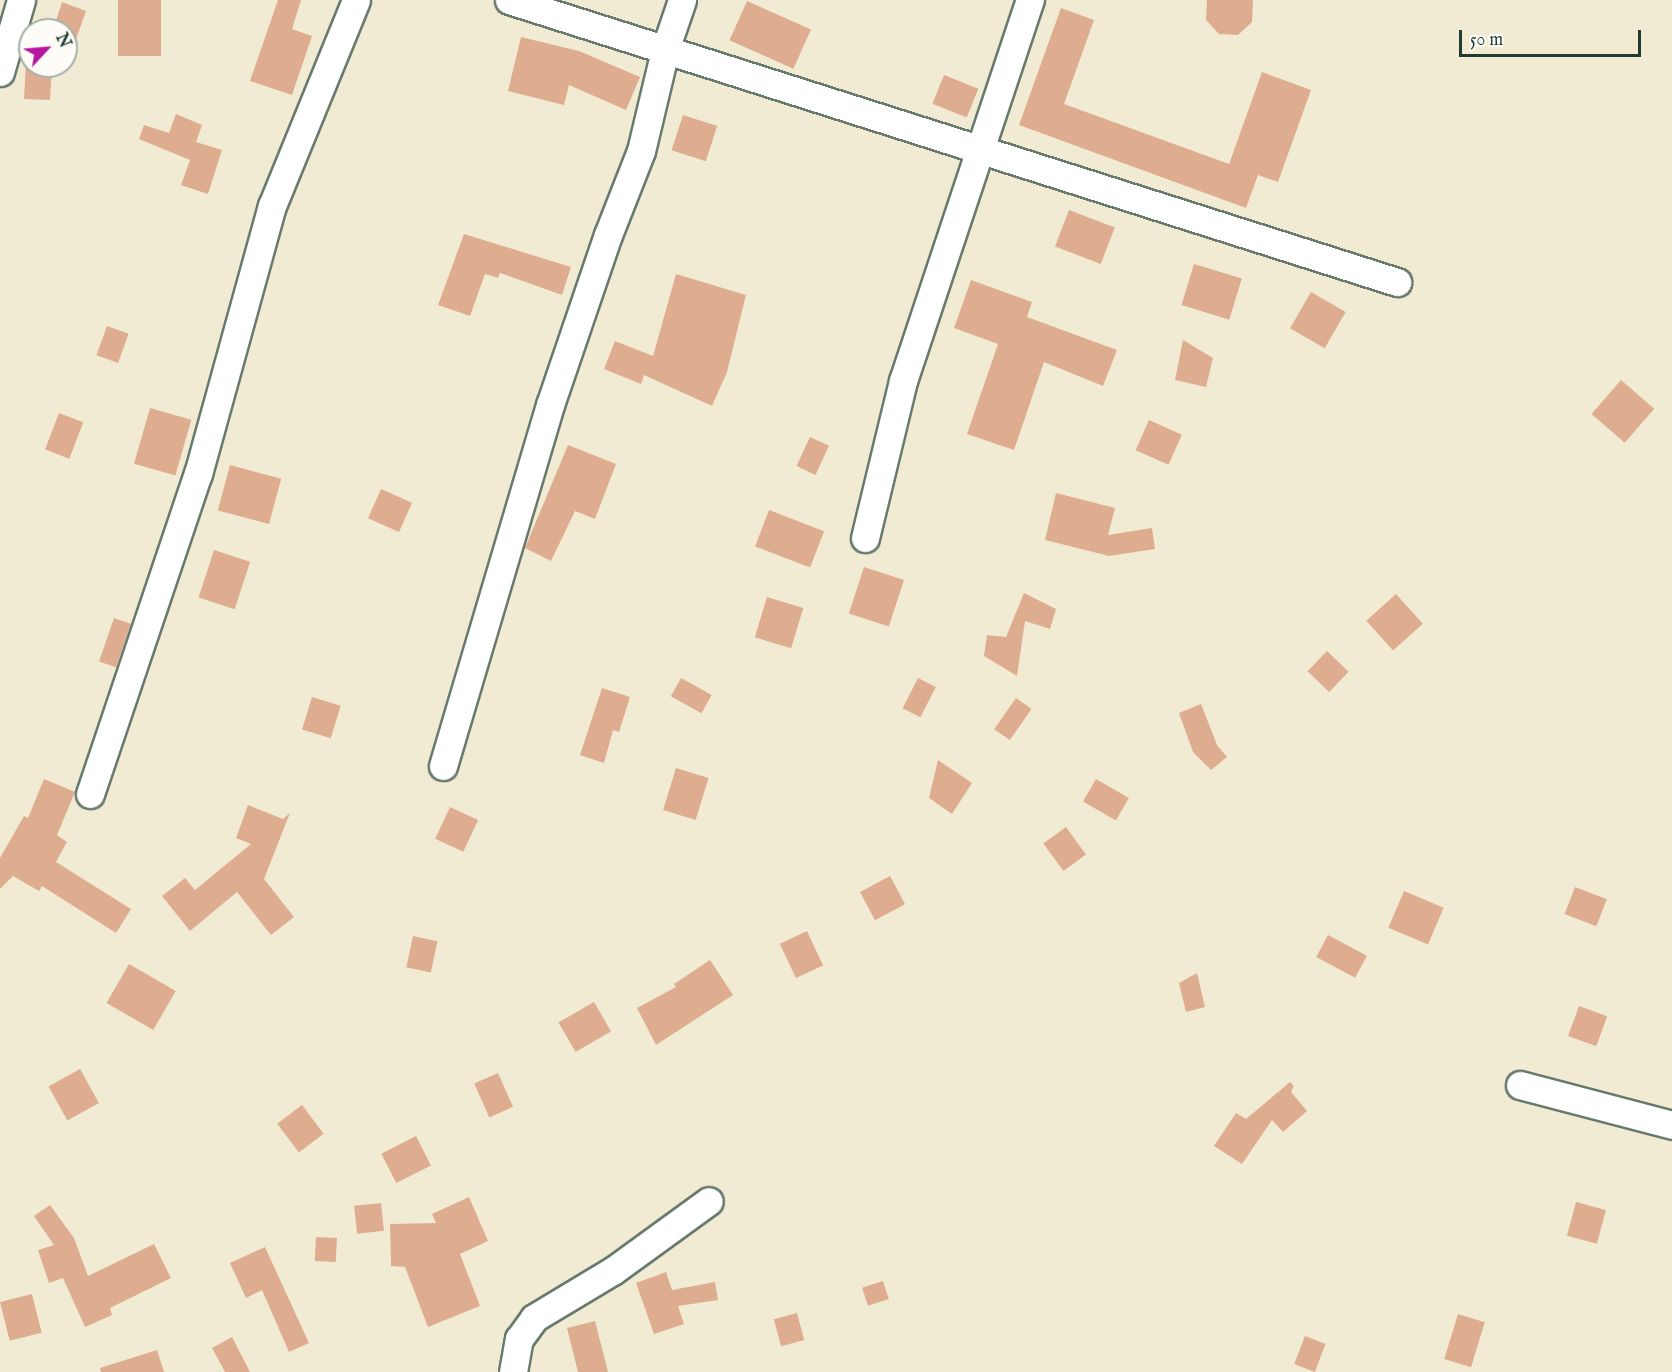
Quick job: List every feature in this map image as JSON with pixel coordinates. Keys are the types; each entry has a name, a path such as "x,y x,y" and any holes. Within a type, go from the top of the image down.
{"street":[{"path":"0,72 21,0"},
{"path":"90,794 198,474 272,206 356,0"},
{"path":"509,0 1398,282"},
{"path":"443,766 550,405 608,235 641,152 665,50 682,0"},
{"path":"865,538 903,381 1030,0"},
{"path":"1520,1085 1672,1125"},
{"path":"513,1372 519,1339 534,1318 614,1270 709,1201"}],"building":[{"path":"118,0 161,0 161,56 118,56"},
{"path":"278,0 301,0 292,29 312,36 292,95 250,81"},
{"path":"1207,0 1253,0 1252,22 1238,35 1219,34 1206,20"},
{"path":"747,1 811,29 793,69 730,40"},
{"path":"62,2 86,11 78,34 78,18 57,18"},
{"path":"1061,8 1094,20 1064,104 1229,164 1262,72 1311,90 1278,182 1258,175 1246,208 1019,125"},
{"path":"521,37 579,51 640,77 626,110 569,85 564,105 508,91"},
{"path":"944,75 978,89 967,118 932,104"},
{"path":"25,78 51,78 50,100 24,99"},
{"path":"176,114 202,125 196,142 222,150 208,194 181,185 190,160 139,139 144,125 169,133"},
{"path":"683,115 717,126 706,161 672,150"},
{"path":"1069,210 1115,228 1101,264 1055,246"},
{"path":"464,234 571,267 562,295 500,273 498,278 485,274 470,316 438,305"},
{"path":"1194,264 1242,279 1229,320 1181,305"},
{"path":"676,274 746,295 727,372 712,406 644,375 641,384 604,369 615,341 653,356"},
{"path":"971,280 1032,302 1027,317 1117,350 1103,386 1044,362 1014,450 967,434 998,344 954,328"},
{"path":"1311,292 1346,312 1325,348 1290,328"},
{"path":"107,326 129,334 118,363 96,355"},
{"path":"1183,340 1213,358 1206,387 1175,380"},
{"path":"1621,380 1654,409 1625,443 1591,414"},
{"path":"150,408 191,420 175,476 134,464"},
{"path":"59,413 83,422 69,459 45,449"},
{"path":"1149,420 1182,435 1168,465 1136,450"},
{"path":"810,437 829,446 816,475 796,466"},
{"path":"568,445 616,464 595,519 575,511 551,561 525,548"},
{"path":"230,465 281,479 269,524 218,510"},
{"path":"381,489 412,503 399,532 368,518"},
{"path":"1056,493 1115,508 1108,535 1152,528 1155,549 1109,556 1045,540"},
{"path":"769,510 824,531 810,568 755,546"},
{"path":"214,550 250,562 235,609 199,598"},
{"path":"864,567 904,580 889,627 849,614"},
{"path":"1024,593 1056,609 1050,629 1025,621 1017,676 984,656 987,635 1006,637"},
{"path":"1396,594 1423,624 1393,650 1366,621"},
{"path":"767,597 803,608 791,648 755,637"},
{"path":"114,618 131,624 116,667 99,661"},
{"path":"1327,651 1349,672 1329,692 1308,671"},
{"path":"681,678 712,695 701,713 671,696"},
{"path":"918,678 936,687 920,717 903,708"},
{"path":"602,688 630,697 619,732 613,730 604,763 580,755"},
{"path":"312,697 341,706 331,738 302,730"},
{"path":"1016,698 1032,709 1010,740 994,729"},
{"path":"1201,704 1217,745 1227,757 1211,770 1193,752 1179,713"},
{"path":"938,760 972,783 952,814 929,798"},
{"path":"676,768 709,778 696,820 663,810"},
{"path":"44,779 75,792 57,835 67,842 56,862 131,909 116,933 42,886 39,891 13,876 0,889 0,858 24,816 28,818"},
{"path":"1096,779 1129,798 1116,821 1083,802"},
{"path":"248,805 283,819 290,813 264,879 294,917 271,935 237,892 190,931 162,896 185,878 195,890 251,844 236,838"},
{"path":"450,807 478,820 463,852 435,839"},
{"path":"1066,827 1086,855 1063,871 1043,843"},
{"path":"890,876 905,904 875,920 860,892"},
{"path":"1575,887 1607,899 1596,926 1565,914"},
{"path":"1404,891 1444,908 1428,945 1388,928"},
{"path":"807,931 823,965 796,978 780,944"},
{"path":"1328,935 1367,956 1355,978 1316,957"},
{"path":"413,936 437,941 431,972 406,967"},
{"path":"710,960 733,995 656,1045 637,1008 676,987 674,984"},
{"path":"129,964 176,991 153,1030 106,1003"},
{"path":"1197,973 1205,1007 1186,1012 1179,983"},
{"path":"594,1002 611,1031 575,1052 558,1022"},
{"path":"1579,1006 1607,1016 1596,1046 1568,1036"},
{"path":"80,1069 99,1103 67,1121 49,1086"},
{"path":"498,1073 513,1107 489,1117 474,1084"},
{"path":"1290,1082 1294,1086 1291,1092 1307,1111 1283,1132 1272,1120 1242,1164 1214,1146 1236,1113 1246,1119"},
{"path":"302,1105 324,1134 299,1152 277,1124"},
{"path":"416,1136 431,1165 396,1183 381,1154"},
{"path":"469,1197 488,1241 460,1254 480,1306 428,1327 405,1267 391,1266 390,1224 436,1223 432,1214"},
{"path":"1576,1202 1606,1210 1597,1244 1567,1236"},
{"path":"381,1203 384,1231 357,1234 354,1206"},
{"path":"50,1205 74,1238 88,1276 154,1244 171,1278 110,1308 112,1315 85,1327 63,1278 49,1283 38,1250 54,1245 34,1216"},
{"path":"316,1237 337,1238 336,1262 315,1261"},
{"path":"265,1247 309,1343 289,1352 262,1290 246,1298 230,1263"},
{"path":"666,1272 672,1290 715,1282 718,1300 678,1306 684,1324 654,1334 636,1283"},
{"path":"883,1281 889,1299 868,1306 862,1288"},
{"path":"32,1294 42,1333 10,1341 0,1302"},
{"path":"797,1313 804,1340 781,1346 774,1319"},
{"path":"1458,1314 1485,1322 1471,1367 1444,1359"},
{"path":"595,1321 608,1372 578,1372 567,1328"},
{"path":"1305,1336 1326,1344 1315,1372 1294,1364"},
{"path":"232,1337 250,1372 225,1372 212,1348"},
{"path":"157,1350 164,1372 101,1372 100,1368"}]}
